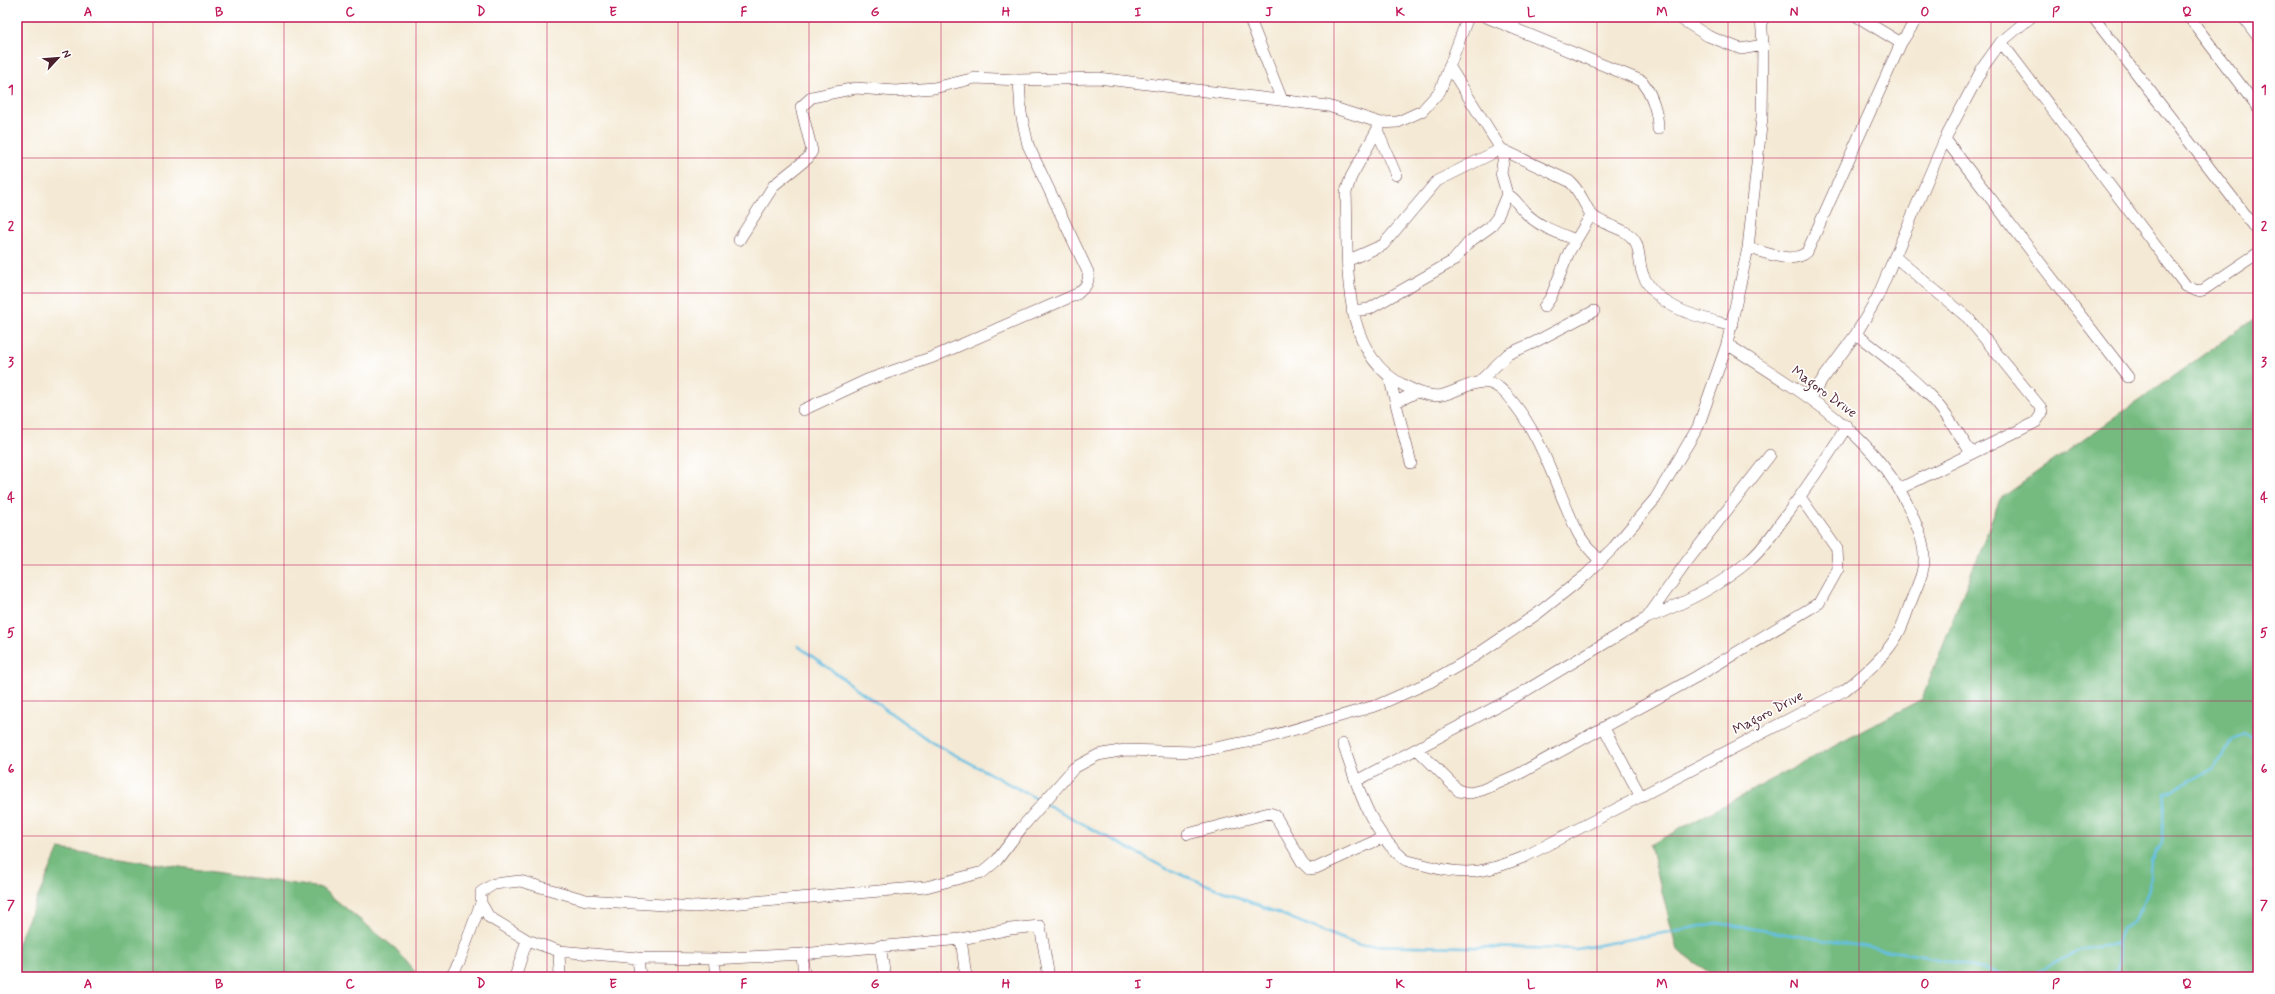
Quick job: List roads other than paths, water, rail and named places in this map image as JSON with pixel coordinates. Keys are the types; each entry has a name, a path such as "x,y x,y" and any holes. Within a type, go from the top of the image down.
{"street":[{"path":"1249,17 1282,100"},
{"path":"739,240 774,185 808,158 812,151 801,107 812,97 856,88 896,91 934,88 975,78 1020,80 1098,78 1335,107 1379,127 1398,122 1422,111 1440,91 1468,17"},
{"path":"1486,17 1642,81 1651,96 1658,121 1658,129"},
{"path":"1512,28 1517,17"},
{"path":"1678,17 1708,36 1741,49 1763,45"},
{"path":"451,977 459,962 481,903 481,892 494,884 520,881 586,900 695,907 926,887 983,872 997,860 1018,832 1074,768 1098,755 1125,750 1194,752 1262,739 1378,705 1423,685 1475,656 1537,614 1586,575 1655,499 1698,427 1727,344 1748,248 1762,117 1763,45 1761,17"},
{"path":"1858,17 1902,43"},
{"path":"1748,248 1790,258 1797,258 1807,252 1902,43 1918,17"},
{"path":"1809,398 1856,334 1877,298 1945,139 1983,67 2001,42 2031,17"},
{"path":"2093,17 2258,231"},
{"path":"2190,17 2258,108"},
{"path":"2243,17 2256,31"},
{"path":"2001,42 2186,286 2197,291 2203,290 2258,253"},
{"path":"1450,66 1503,150 1569,181 1575,186 1591,215 1629,234 1636,242 1643,276 1651,289 1672,307 1732,326"},
{"path":"803,410 867,380 933,357 1077,294 1086,285 1089,280 1088,272 1028,145 1021,113 1020,80"},
{"path":"1379,127 1396,175"},
{"path":"1379,127 1348,184 1346,192 1352,311 1359,334 1366,348 1389,376 1418,392 1441,395 1479,382 1490,382 1507,394 1531,429 1545,454 1564,505 1578,534 1600,561"},
{"path":"1945,139 2128,377"},
{"path":"1352,311 1369,309 1453,261 1469,242 1493,223 1507,194 1501,173 1503,150"},
{"path":"1349,260 1383,245 1437,181 1503,150"},
{"path":"1507,194 1516,199 1524,211 1537,221 1576,240"},
{"path":"1544,307 1551,298 1576,240 1591,215"},
{"path":"1895,257 1968,318 2040,408 2042,413 2036,422 1898,489"},
{"path":"1479,382 1508,354 1533,343 1594,311"},
{"path":"1856,334 1932,398 1952,423 1971,453"},
{"name":"Magoro Drive","path":"1343,744 1368,812 1384,837 1404,860 1439,869 1472,873 1498,867 1524,857 1845,690 1870,670 1901,629 1923,568 1924,555 1915,523 1898,489 1875,456 1847,426 1809,398 1727,344"},
{"path":"1389,376 1411,463"},
{"path":"1396,402 1418,392"},
{"path":"1356,781 1520,694 1647,618 1721,581 1738,569 1762,547 1800,497 1847,426"},
{"path":"1647,618 1688,560 1770,455"},
{"path":"1417,749 1459,791 1470,793 1482,790 1517,775 1604,728 1696,676 1819,603 1838,568 1838,549 1800,497"},
{"path":"1604,728 1641,797"},
{"path":"1188,834 1269,813 1275,815 1302,862 1310,869 1316,868 1384,837"},
{"path":"481,903 490,917 527,940 559,951 638,958 714,959 802,954 961,939 1010,929 1040,926 1049,977"},
{"path":"961,939 966,977"},
{"path":"515,977 527,940"},
{"path":"880,946 885,977"},
{"path":"559,951 560,977"},
{"path":"802,954 804,977"},
{"path":"638,958 640,977"},
{"path":"714,959 716,977"}],"waterway":[{"path":"798,646 931,742 1041,801"},
{"path":"2106,977 2116,972 2120,962 2117,944 2122,928 2133,921 2142,908 2149,888 2151,861 2161,843 2166,793 2213,769 2224,755 2232,740 2245,734 2258,741"},
{"path":"1046,804 1165,868 1358,945 1577,949 1717,923 1923,956 2018,977"},
{"path":"2026,977 2083,949 2117,944"}]}
